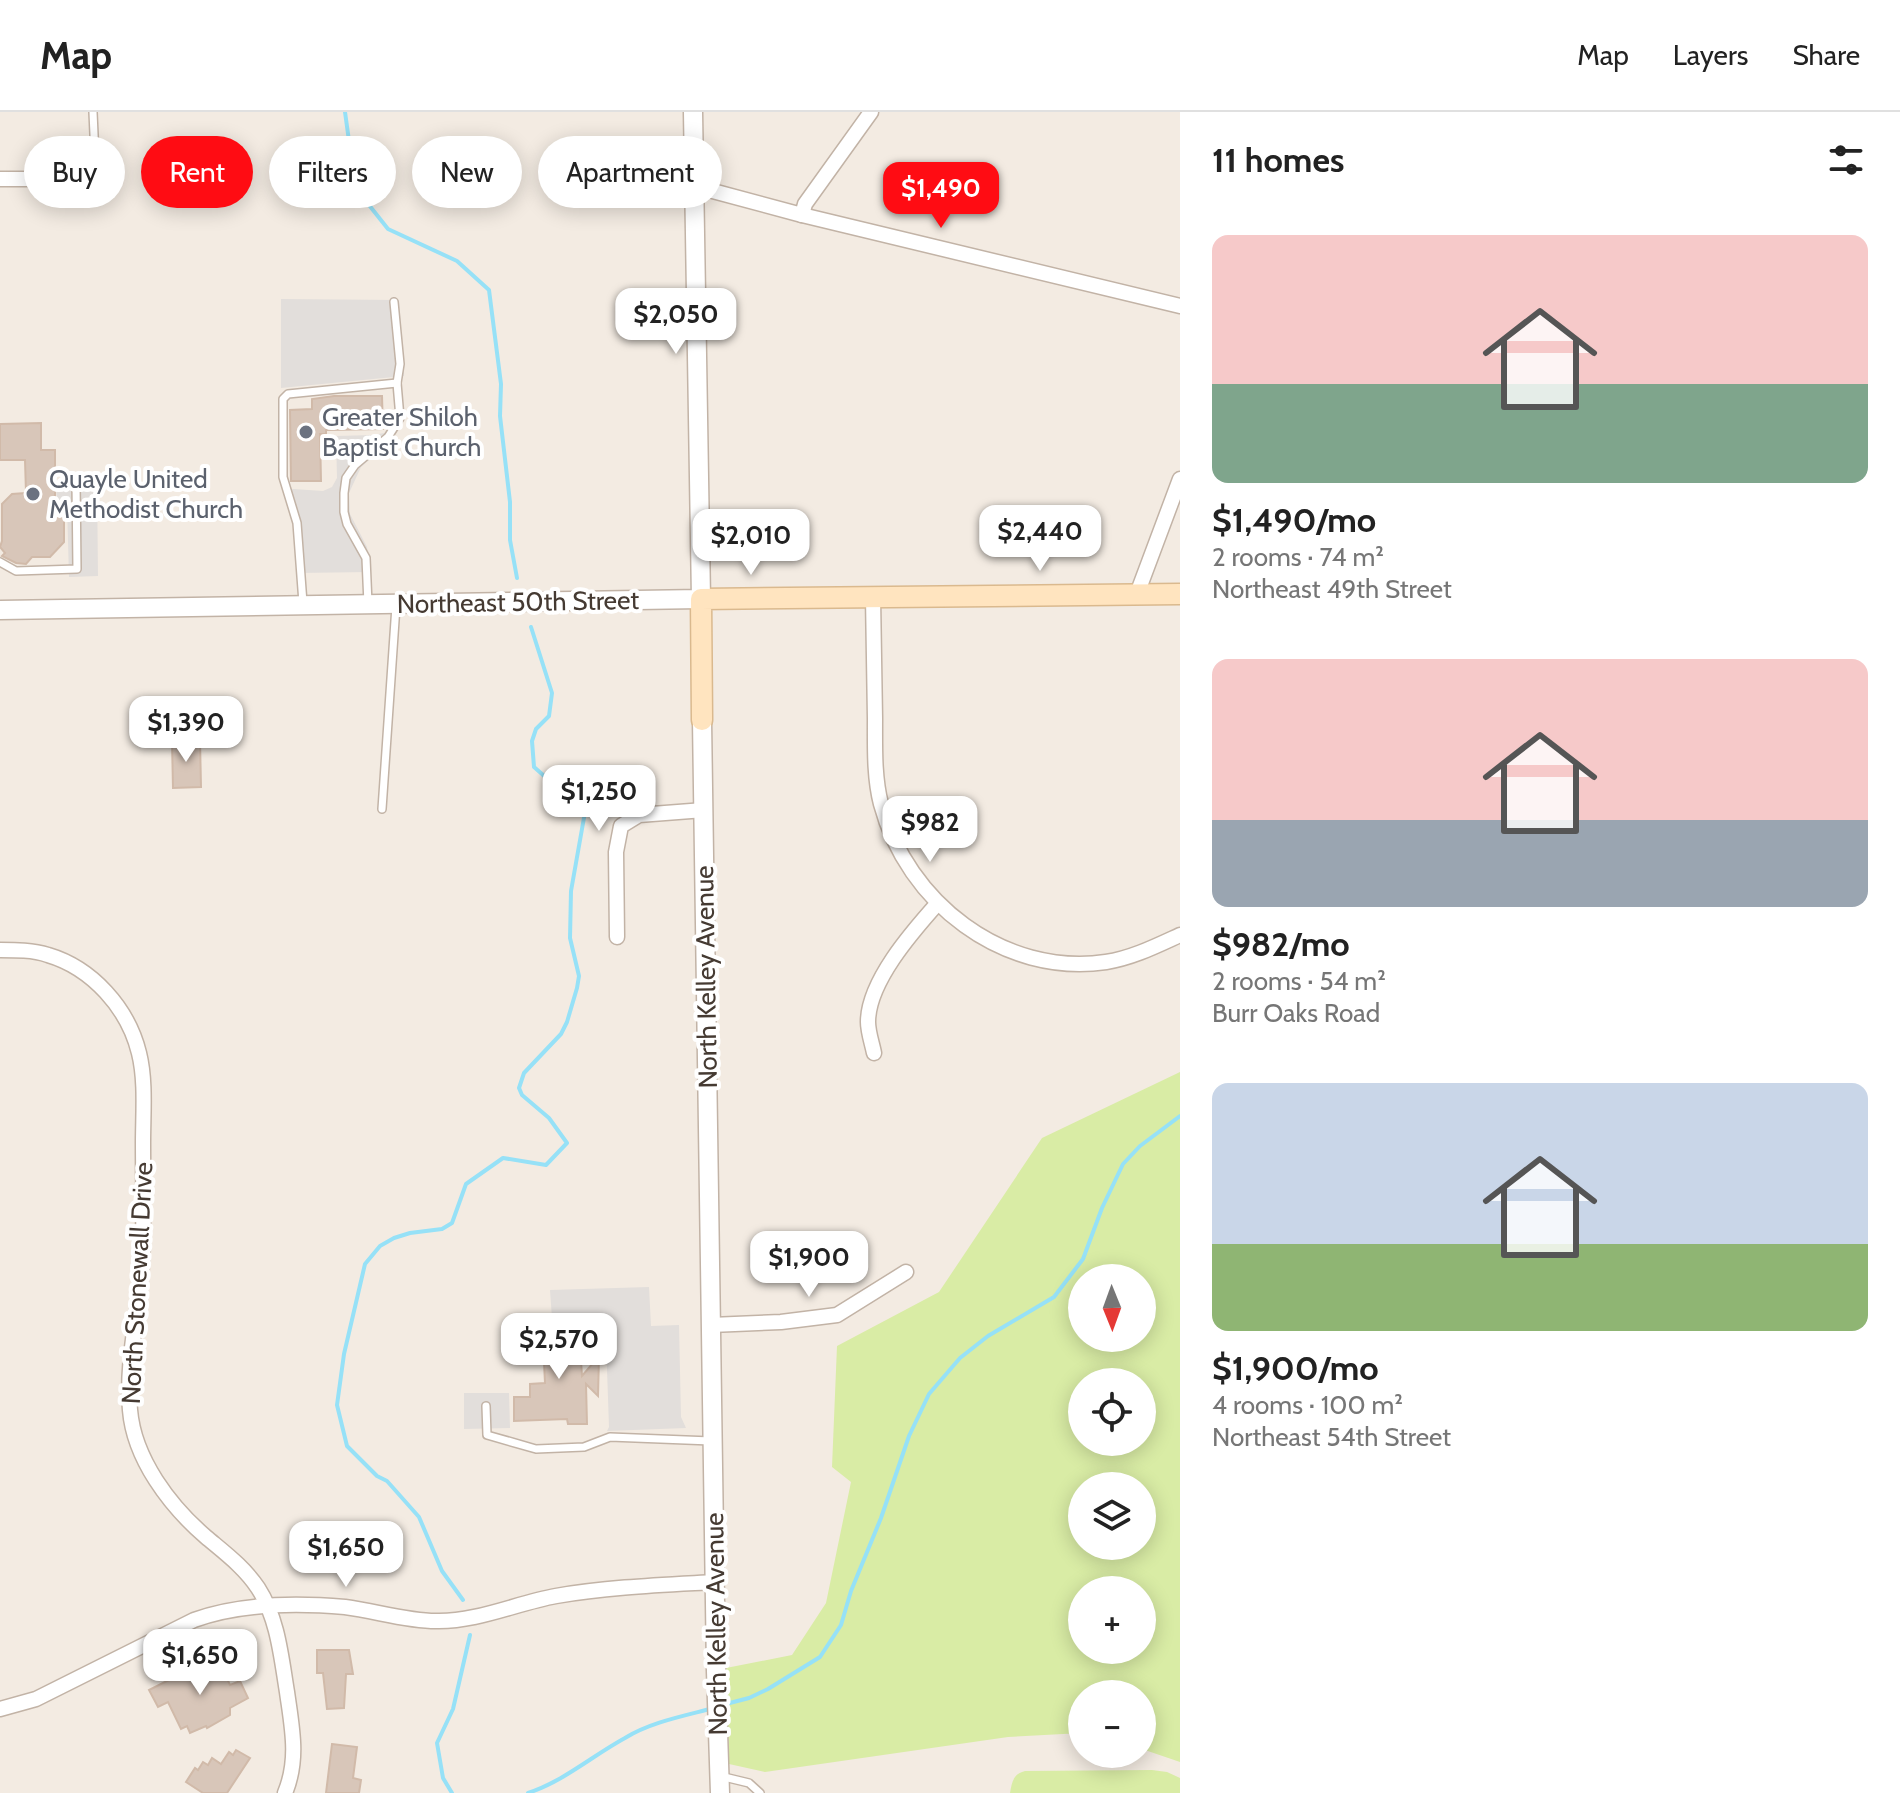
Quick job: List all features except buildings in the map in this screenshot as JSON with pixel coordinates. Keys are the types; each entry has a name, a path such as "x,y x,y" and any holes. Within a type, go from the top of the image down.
{"main road":[{"name":"Northeast 50th Street","path":"701,599 1180,594"},
{"name":"North Kelley Avenue","path":"701,599 702,720"}],"street":[{"name":"North Kelley Avenue","path":"693,112 693,136"},
{"path":"802,215 805,204 871,112"},
{"path":"0,179 24,179"},
{"path":"722,194 1180,306"},
{"name":"North Kelley Avenue","path":"694,208 701,599"},
{"path":"1137,594 1180,479"},
{"path":"873,597 875,747 880,801 911,871 937,904 967,928 996,944 1039,959 1062,962 1116,960 1180,935"},
{"name":"Northeast 50th Street","path":"0,610 701,599"},
{"name":"North Kelley Avenue","path":"702,720 720,1784"},
{"path":"617,937 616,852 621,826 639,815 704,810"},
{"path":"874,1053 868,1023 874,997 902,946 937,904"},
{"name":"North Stonewall Drive","path":"0,950 46,954 68,962 88,975 121,1010 132,1031 143,1075 141,1274 129,1391 133,1430 139,1449 160,1486 203,1535 245,1570 268,1606 277,1630 295,1745 291,1777 285,1793"},
{"path":"711,1325 781,1322 837,1315 906,1272"},
{"path":"0,1709 36,1699 194,1620 222,1612 268,1606 346,1608 435,1621 460,1619 557,1596 653,1585 715,1582"}],"lane":[{"path":"93,112 94,136"},
{"path":"368,604 366,558 347,524 344,493 346,478 355,465 395,429 401,407 394,302"},
{"path":"303,605 297,523 283,477 283,399 288,394 397,383"},
{"path":"0,562 16,571 77,569 76,482"},
{"path":"382,809 396,604"},
{"path":"486,1406 487,1435 530,1448 584,1447 610,1437 714,1441"},
{"path":"720,1784 749,1783 760,1793"}],"green space":[{"path":"1180,1072 1180,1762 1156,1754 1156,1680 1068,1680 1068,1734 1008,1737 765,1772 729,1764 726,1668 792,1655 826,1603 851,1482 832,1467 837,1346 939,1292 1042,1138"},
{"path":"1152,1770 1180,1778 1180,1793 1010,1793 1016,1776 1025,1771"}],"shaded area":[{"path":"281,299 399,300 404,376 281,388"},
{"path":"384,433 390,442 361,467 349,493 350,514 367,547 371,572 297,573 292,516 284,493 293,489 323,491 332,487 337,478 336,436"},
{"path":"97,480 98,576 69,577 67,505 57,505 56,482"},
{"path":"649,1287 651,1326 679,1325 681,1417 686,1428 607,1431 606,1340 593,1340 593,1331 585,1331 582,1317 552,1318 550,1290"},
{"path":"464,1393 509,1393 510,1428 464,1429"}],"waterway":[{"path":"345,112 354,177 365,200 388,229 457,261 489,290 501,384 500,416 510,502 510,540 517,578"},
{"path":"463,1600 442,1571 419,1517 387,1481 377,1476 347,1446 337,1405 344,1354 365,1264 380,1246 394,1238 442,1229 452,1223 466,1184 503,1158 546,1165 567,1143 549,1118 522,1095 519,1088 524,1073 561,1034 577,988 579,976 570,938 571,891 585,812 534,767 532,741 536,729 549,716 552,693 531,627"},
{"path":"722,1705 768,1689 820,1657 841,1625 909,1436 929,1394 960,1358 988,1336 1054,1297 1083,1259 1123,1164 1140,1146 1180,1116"},
{"path":"452,1793 443,1778 437,1743 453,1709 470,1635"},
{"path":"528,1793 566,1775 635,1732 714,1708"}],"place":[{"name":"Greater Shiloh Baptist Church","path":"306,432"},
{"name":"Quayle United Methodist Church","path":"33,494"}]}
